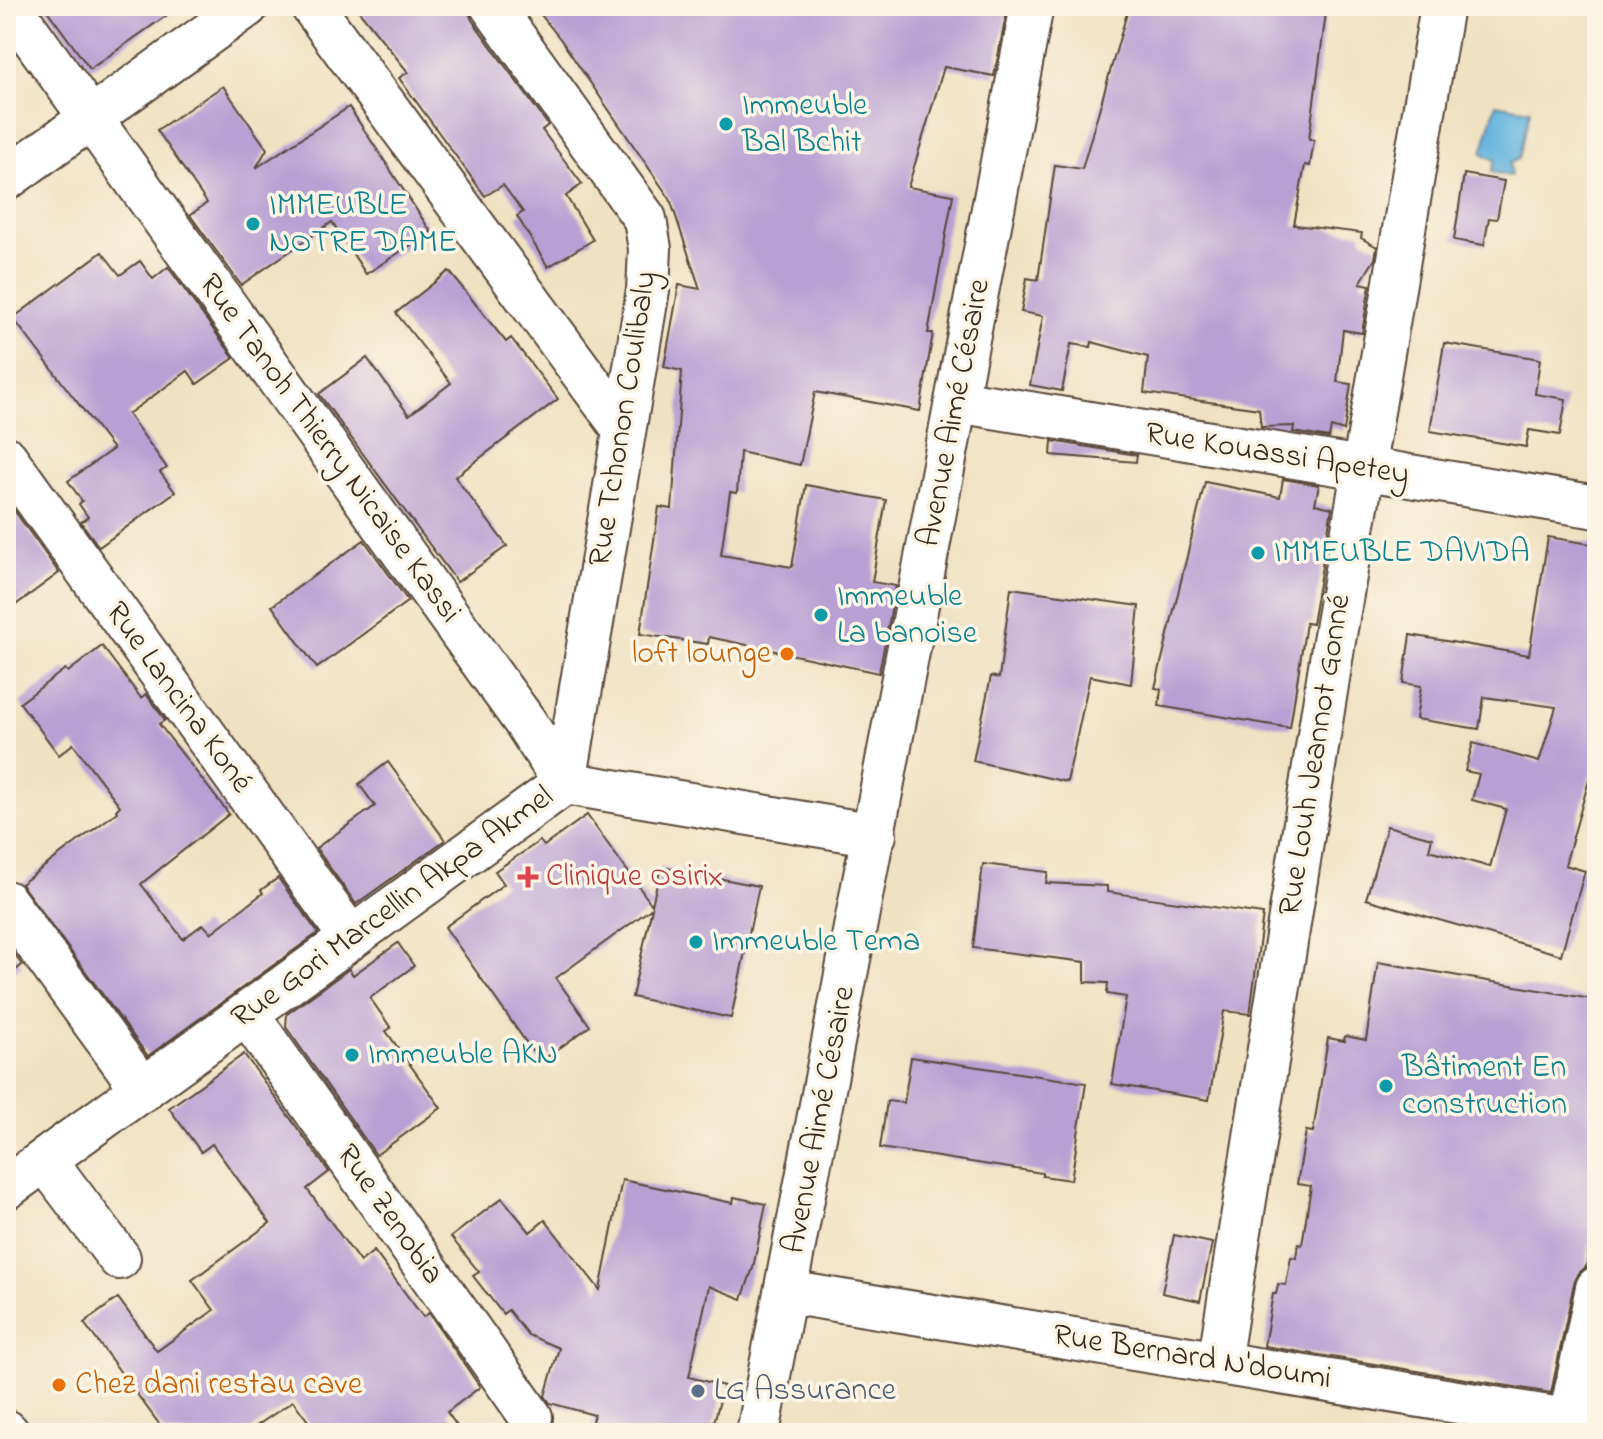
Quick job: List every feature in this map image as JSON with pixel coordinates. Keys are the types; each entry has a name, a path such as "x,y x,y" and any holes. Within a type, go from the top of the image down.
{"street":[{"name":"Rue Tanoh Thierry Nicaise Kassi","path":"10,6 525,722 565,783"},
{"path":"6,179 247,6"},
{"path":"312,6 623,428"},
{"name":"Rue Tchonon Coulibaly","path":"492,6 645,219 650,249 648,290 565,783"},
{"name":"Avenue Aimé Césaire","path":"758,1433 1032,6"},
{"name":"Rue Louh Jeannot Gonné","path":"1219,1363 1363,470 1442,6"},
{"name":"Rue Kouassi Apetey","path":"957,401 1597,507"},
{"name":"Rue Lancina Koné","path":"6,458 351,938"},
{"name":"Rue Gori Marcellin Akpa Akmel","path":"6,1188 565,783 875,835"},
{"path":"6,902 143,1090"},
{"name":"Rue Zenobia","path":"247,1014 531,1417"},
{"path":"45,1160 119,1258"},
{"path":"1578,1426 1597,1288"},
{"name":"Rue Bernard N'doumi","path":"787,1292 1578,1426"}],"water":[{"path":"1496,104 1530,110 1519,159 1510,163 1511,176 1491,172 1495,160 1482,153"}],"building":[{"path":"44,6 180,6 90,69"},
{"path":"355,6 466,6 472,20 548,125 542,130 582,184 566,196 593,240 548,267 517,216 523,212 503,185 485,196 399,78 408,72"},
{"path":"534,6 1008,6 994,76 944,67 908,187 953,195 928,333 933,333 920,411 815,392 800,465 740,452 737,493 730,492 721,555 792,567 806,485 886,500 872,582 896,586 879,673 709,637 708,644 640,634 659,507 672,509 682,371 664,367 679,285 700,289 670,199 561,40"},
{"path":"1129,6 1327,6 1309,139 1314,140 1310,166 1305,165 1294,225 1362,233 1361,238 1377,247 1375,259 1360,283 1370,285 1362,333 1343,330 1337,382 1351,384 1344,431 1331,427 1329,438 1293,432 1294,426 1261,427 1259,409 1144,393 1148,357 1092,342 1091,347 1071,344 1062,391 1030,385 1043,316 1021,312 1027,278 1038,280 1055,165 1082,169"},
{"path":"223,86 267,149 256,168 349,107 431,232 366,274 332,222 241,285 190,215 207,203 157,130"},
{"path":"1464,174 1504,181 1497,219 1489,218 1484,245 1454,240"},
{"path":"102,252 120,275 140,261 153,279 168,267 234,358 197,384 188,371 128,414 167,468 160,472 175,492 99,547 81,522 88,517 79,504 82,501 68,481 113,449 13,318"},
{"path":"449,271 506,342 511,338 558,399 455,477 507,546 457,582 319,394 367,358 409,415 451,383 396,313"},
{"path":"1444,343 1540,359 1535,394 1566,399 1560,435 1529,430 1526,447 1430,431"},
{"path":"1052,441 1137,455 1136,462 1051,455"},
{"path":"1283,479 1319,485 1315,504 1332,508 1312,624 1306,623 1290,728 1159,706 1161,689 1155,688 1205,482 1280,497"},
{"path":"6,499 59,573 6,612"},
{"path":"1548,537 1597,545 1597,752 1565,865 1585,871 1561,955 1366,899 1387,826 1432,838 1429,850 1490,867 1506,809 1472,800 1479,774 1465,771 1473,743 1539,762 1556,707 1484,697 1479,729 1416,719 1421,686 1403,683 1410,635 1529,655"},
{"path":"364,540 408,601 317,668 272,606"},
{"path":"1011,588 1139,606 1131,684 1090,676 1067,782 973,761 991,676 999,678"},
{"path":"102,646 141,698 146,694 165,720 159,724 229,814 141,884 183,939 203,924 211,933 278,878 318,933 148,1056 21,884 117,812 120,806 73,744 59,755 20,703"},
{"path":"388,762 445,840 356,904 316,848 375,806 359,784"},
{"path":"587,815 652,905 661,867 759,886 731,1018 632,997 652,908 556,978 590,1026 540,1062 445,927 504,884 495,871 540,841 544,846"},
{"path":"983,864 1048,872 1046,883 1107,886 1107,892 1263,914 1250,1014 1224,1011 1209,1100 1112,1084 1126,997 1107,994 1108,983 1085,982 1085,962 973,948"},
{"path":"6,943 22,965 6,978"},
{"name":"Immeuble AKN","path":"398,943 414,966 370,998 391,1028 386,1031 441,1108 376,1155 286,1027 287,1014 349,969 353,975"},
{"path":"1378,962 1597,1000 1597,1203 1586,1267 1574,1283 1551,1393 1264,1346 1273,1294 1276,1294 1278,1284 1286,1285 1291,1257 1296,1258 1298,1244 1302,1245 1311,1186 1297,1184 1306,1131 1313,1132 1328,1038 1344,1041 1345,1036 1366,1040"},
{"path":"244,1054 329,1172 307,1189 360,1262 374,1251 423,1317 429,1313 480,1387 447,1412 462,1433 317,1433 293,1401 246,1433 166,1433 84,1323 118,1298 157,1351 214,1310 192,1280 270,1223 212,1144 201,1152 169,1108"},
{"path":"911,1057 1086,1083 1071,1180 880,1148 887,1101 904,1103"},
{"path":"622,1180 733,1203 734,1197 766,1204 753,1268 742,1299 709,1286 689,1377 724,1386 711,1433 606,1433 590,1428 594,1415 550,1403 545,1396 559,1348 528,1335 508,1310 503,1314 473,1276 479,1272 451,1237 502,1198 530,1232 545,1220 600,1290"},
{"path":"1174,1235 1212,1243 1200,1301 1162,1293"},
{"path":"1454,1426 1497,1433 1454,1433"}],"place":[{"name":"Immeuble Bal Bchit","path":"726,124"},
{"name":"IMMEUBLE NOTRE DAME","path":"253,224"},
{"name":"IMMEUBLE DAVIDA","path":"1258,553"},
{"name":"Immeuble La banoise","path":"821,615"},
{"name":"loft lounge","path":"787,654"},
{"name":"Clinique Osirix","path":"528,877"},
{"name":"Immeuble Tema","path":"696,942"},
{"name":"Immeuble AKN","path":"352,1055"},
{"name":"Bâtiment En construction","path":"1386,1086"},
{"name":"Chez dani restau cave","path":"59,1385"},
{"name":"LG Assurance","path":"698,1391"}]}
